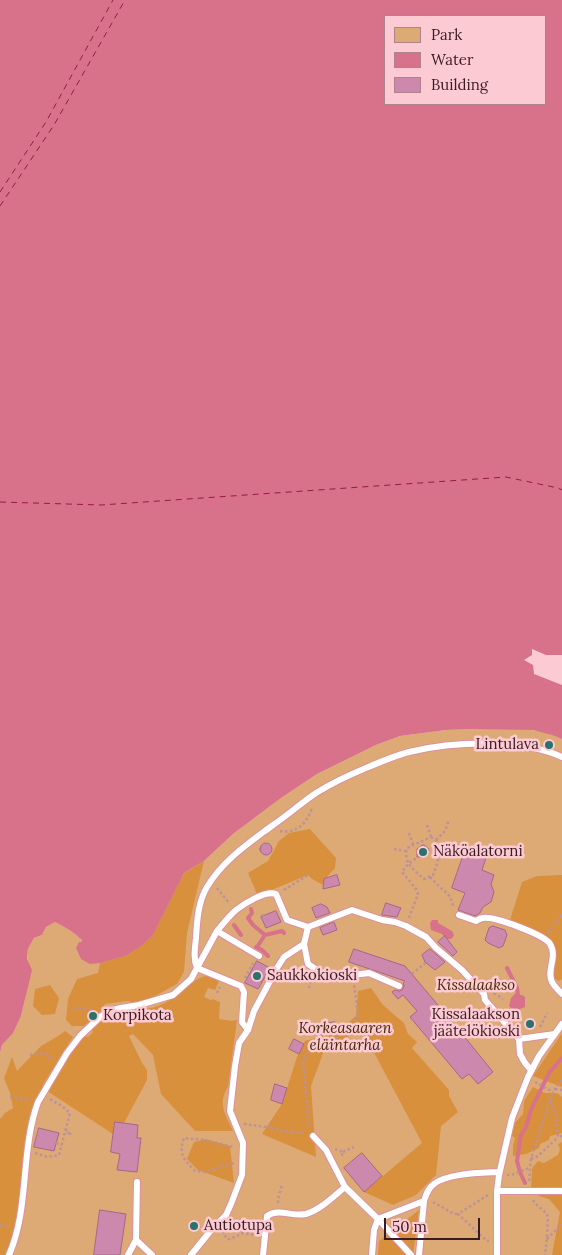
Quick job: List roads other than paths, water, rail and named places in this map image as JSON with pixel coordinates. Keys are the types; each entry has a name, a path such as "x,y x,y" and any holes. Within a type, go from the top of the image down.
{"lane":[{"path":"248,1030 242,1022 244,992 241,986 197,968 194,962 200,901 210,882 227,861 244,846 314,794 390,758 409,752 436,747 494,744 517,745 539,749 562,757"},
{"path":"9,1255 18,1232 35,1110 42,1094 67,1053 80,1036 106,1013 121,1008 139,1006 173,994 190,979 217,932 236,910 262,895 271,892 276,894 287,920 308,927 352,910 382,920 395,922 412,928 426,936 484,994 485,1000 519,1039 520,1054 532,1070"},
{"path":"459,915 476,921 483,918 500,921 544,938 550,944 553,952 551,981 562,994"},
{"path":"308,927 304,944 308,964 330,978 369,973 399,986"},
{"path":"217,932 258,955"},
{"path":"191,1255 226,1215 242,1175 243,1143 230,1111 239,1042 248,1030 254,1011 284,957 304,944"},
{"path":"497,1255 497,1190 499,1173 512,1118 539,1056 562,1024"},
{"path":"519,1039 555,1034"},
{"path":"313,1136 326,1150 345,1187 411,1255"},
{"path":"419,1255 424,1199 433,1184 462,1175 499,1173"},
{"path":"128,1255 136,1240 137,1182"},
{"path":"263,1255 267,1216 279,1212 305,1214 319,1207 345,1187"},
{"path":"497,1190 562,1191"},
{"path":"372,1255 374,1230 378,1219 424,1199"},
{"path":"136,1240 152,1255"}],"water":[{"path":"0,0 562,0 562,655 546,655 532,649 532,655 524,660 533,665 534,674 562,685 562,739 533,730 446,730 400,736 376,745 317,774 233,834 204,861 184,873 153,935 140,947 125,956 90,964 81,959 76,948 82,940 75,934 55,922 46,927 42,935 34,938 28,949 27,959 32,970 21,1016 13,1033 2,1045 0,1053"},
{"path":"432,920 438,920 438,923 452,931 454,935 452,938 446,939 442,934 431,930 430,923"},
{"path":"515,994 525,997 525,1007 512,1009 509,1006 511,998"}],"waterway":[{"path":"251,909 252,913 248,918 265,935"},
{"path":"234,925 241,935"},
{"path":"257,947 265,935 282,931 284,933"},
{"path":"256,947 268,956"},
{"path":"507,968 517,988 518,995"},
{"path":"525,1183 517,1161 521,1135 549,1073 562,1058"}],"place":[{"name":"Lintulava","path":"549,745"},
{"name":"Näköalatorni","path":"423,852"},
{"name":"Saukkokioski","path":"257,976"},
{"name":"Korpikota","path":"93,1016"},
{"name":"Kissalaakson jäätelökioski","path":"530,1024"},
{"name":"Autiotupa","path":"194,1226"}],"park label":[{"name":"Kissalaakso","path":"476,986"},
{"name":"Korkeasaaren eläintarha","path":"345,1038"}]}
